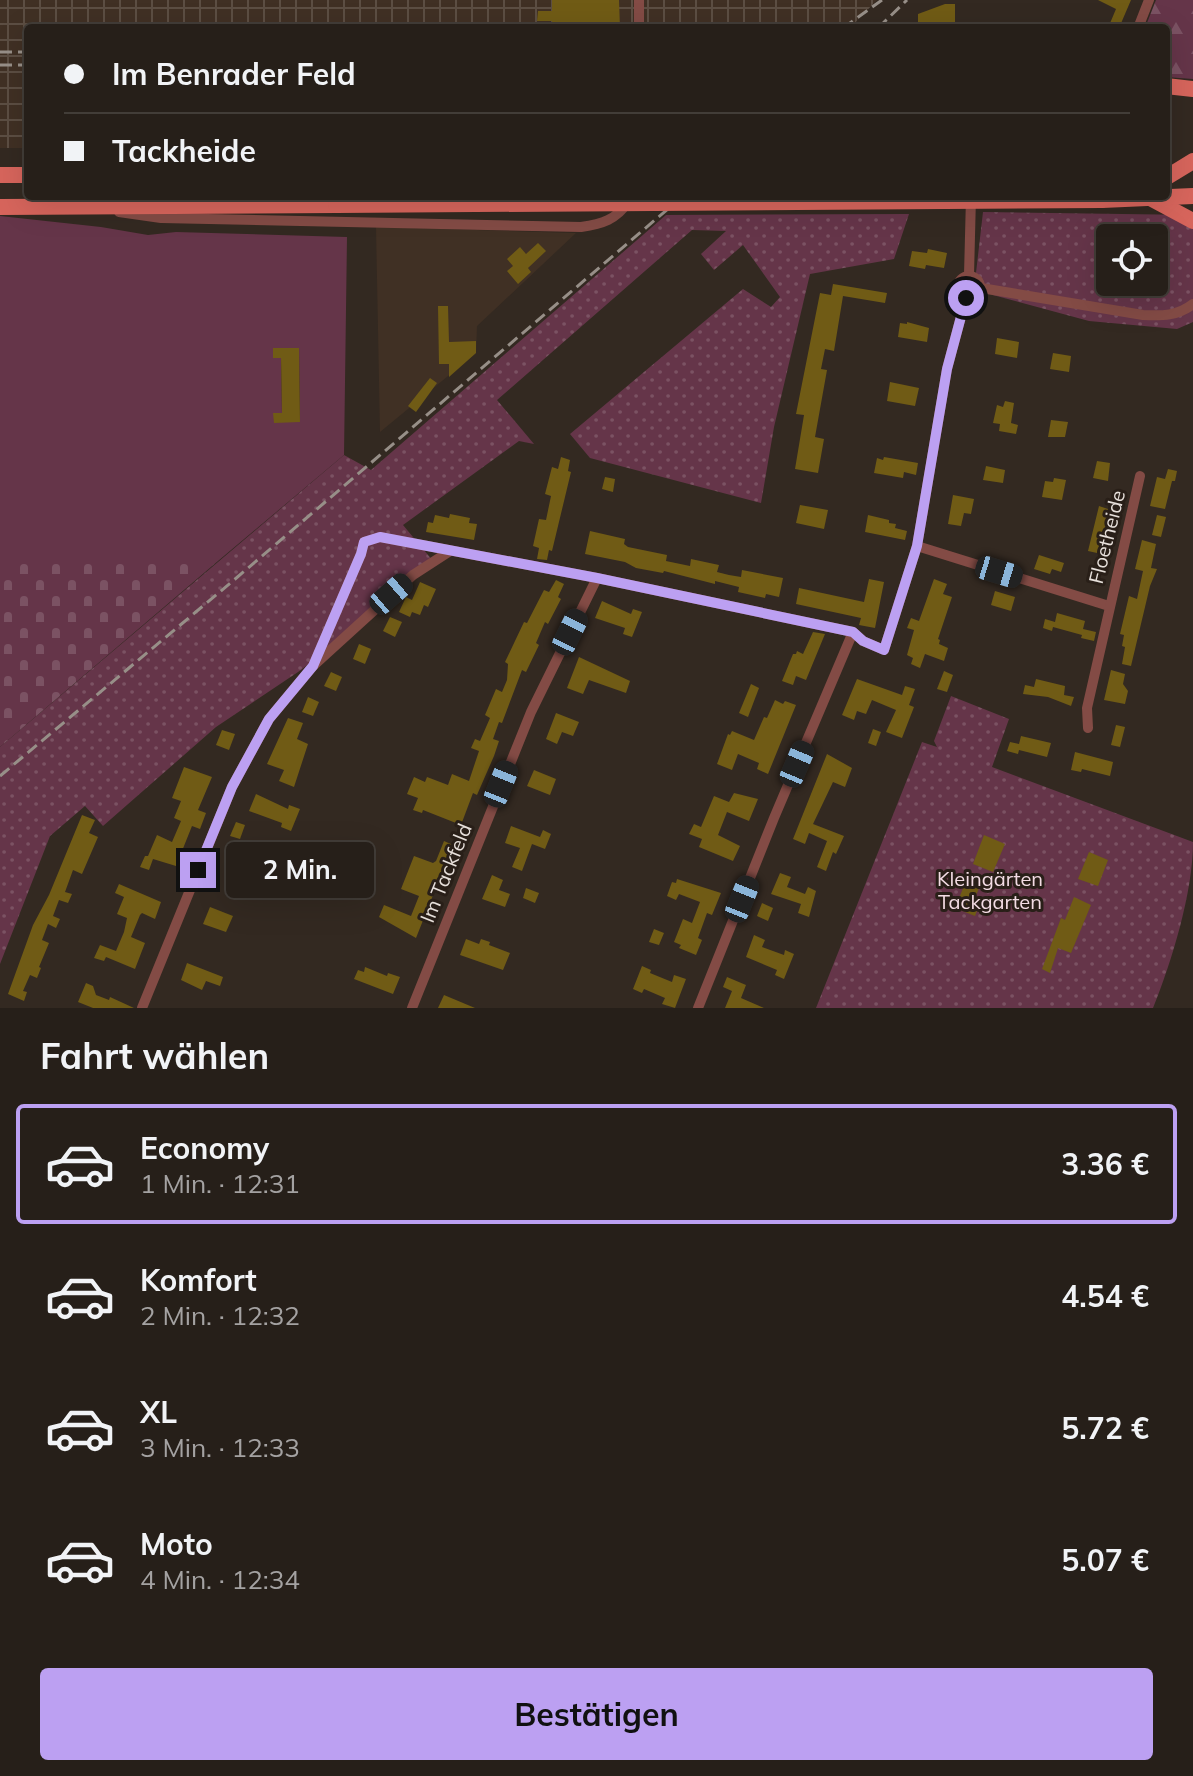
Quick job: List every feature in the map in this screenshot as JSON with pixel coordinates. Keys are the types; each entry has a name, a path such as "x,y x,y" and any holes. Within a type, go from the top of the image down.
{"main road":[{"path":"1171,86 1193,89"},
{"path":"1171,86 1193,96"},
{"path":"1170,175 1193,161"},
{"path":"0,175 24,175"},
{"path":"1170,177 1193,176"},
{"path":"1170,197 1193,196"},
{"path":"0,207 1102,200"},
{"path":"1154,200 1193,221"}],"street":[{"path":"639,0 639,24"},
{"path":"1140,24 1149,0"},
{"path":"93,206 161,218 581,227 602,224 614,218 629,200"},
{"path":"969,275 971,200"},
{"path":"969,275 976,277 981,288 973,298 966,298 958,287 969,275"},
{"path":"981,288 1143,315 1174,314 1193,304"},
{"path":"313,666 364,542 380,537 597,578 853,632 863,641 884,650 917,546 947,369 966,298"},
{"name":"Floetheide","path":"1088,728 1087,708 1140,476"},
{"name":"Floetheide","path":"917,546 1109,606"},
{"path":"142,1008 232,787 269,719 313,666 413,575 450,551"},
{"name":"Im Tackfeld","path":"412,1008 531,712 597,578"},
{"path":"698,1008 853,632"}],"shaded area":[{"path":"0,0 877,0 854,24 24,24 24,148 0,148"},
{"path":"376,227 576,233 477,326 476,353 380,432"}],"green space":[{"path":"1156,0 1193,0 1193,79 1170,77 1170,24 1147,24"},
{"path":"983,212 1193,215 1193,322 1177,329 1089,321 993,295 976,273"},
{"path":"909,214 894,259 810,274 774,427 761,503 590,458 570,434 743,289 771,307 780,297 743,245 714,270 701,254 726,231 692,230 497,400 534,444 519,441 403,525 433,561 301,670 216,727 103,826 85,806 50,836 0,964 0,747 344,455 371,470 666,215"},
{"path":"0,216 148,235 176,232 347,237 344,455 218,561 0,561","holes":["273,349 299,349 300,422 274,422 274,413 282,413 281,358 273,358"]},
{"path":"0,561 218,561 0,747"},
{"name":"Kleingärten Tackgarten","path":"951,696 1009,719 992,767 1193,842 1180,926 1153,1008 816,1008 922,742 937,747 934,741"}],"building":[{"path":"552,0 619,0 620,24 552,24 552,21 537,21 538,11 552,11"},
{"path":"1098,0 1131,0 1121,24 1110,24 1116,9"},
{"path":"945,4 955,4 955,24 918,24 918,14"},
{"path":"538,243 546,251 528,268 531,272 518,284 507,271 513,266 507,259 520,247 526,254"},
{"path":"928,249 947,253 944,268 909,266 912,251 927,253"},
{"path":"833,284 887,293 885,303 843,296 834,351 825,349 821,369 827,370 815,437 824,439 818,473 795,469 804,415 796,414 820,293 831,295"},
{"path":"438,306 448,306 449,342 476,341 476,353 449,377 449,364 439,364"},
{"path":"900,323 929,328 927,342 898,337"},
{"path":"997,338 1019,342 1017,358 995,354"},
{"path":"273,348 299,348 300,422 274,423 273,413 282,413 281,358 273,358"},
{"path":"1053,353 1071,356 1069,372 1050,369"},
{"path":"430,378 437,383 416,412 408,406"},
{"path":"890,382 919,388 915,406 887,401"},
{"path":"1005,401 1014,403 1011,423 1018,425 1016,434 999,431 1000,424 993,423 997,405 1003,407"},
{"path":"1051,420 1068,422 1065,437 1048,437"},
{"path":"561,457 570,460 568,471 571,472 552,551 549,550 547,560 537,559 539,548 533,546 539,519 546,520 551,496 545,494 552,467 558,469"},
{"path":"884,457 918,463 916,475 904,472 903,478 874,473 877,458 883,460"},
{"path":"1097,461 1110,463 1108,481 1093,478"},
{"path":"986,466 1005,470 1003,483 983,480"},
{"path":"1168,469 1177,471 1165,509 1150,506 1157,477 1165,479"},
{"path":"605,477 615,479 613,492 602,489"},
{"path":"1054,478 1066,480 1062,500 1042,497 1045,481 1053,482"},
{"path":"953,495 974,499 971,514 964,513 961,526 948,524"},
{"path":"800,505 828,510 824,529 796,523"},
{"path":"1099,506 1115,515 1108,545 1100,543 1097,553 1088,551"},
{"path":"450,514 470,518 469,523 477,524 474,540 426,532 428,522 433,523 435,515 449,518"},
{"path":"868,515 889,520 889,523 896,524 895,528 907,531 905,540 865,532"},
{"path":"1157,515 1166,517 1161,537 1152,535"},
{"path":"590,531 625,539 624,544 628,547 667,555 666,561 690,566 691,559 719,565 717,572 729,575 741,577 742,570 783,578 779,597 766,594 765,598 738,592 739,587 715,581 715,584 664,571 636,568 625,562 585,554"},
{"path":"1142,540 1156,544 1151,568 1157,569 1131,666 1122,664 1125,647 1122,646 1124,635 1120,634 1129,596 1137,599 1143,571 1135,569"},
{"path":"1039,555 1064,563 1061,572 1052,569 1050,574 1034,569"},
{"path":"869,579 884,582 875,628 859,625 861,618 796,604 799,588 864,602"},
{"path":"934,579 947,584 943,594 952,597 938,639 939,644 948,648 944,661 925,654 920,668 911,664 913,658 907,655 914,630 907,628 911,618 919,621"},
{"path":"556,580 564,584 558,597 561,599 548,624 545,622 536,643 539,645 526,672 522,670 493,739 499,741 494,756 477,795 473,793 461,825 423,810 422,813 413,810 418,798 407,794 414,777 425,782 427,777 448,785 452,774 469,781 479,751 471,748 475,739 480,741 490,718 485,715 496,689 502,692 507,680 508,664 505,662 524,622 527,623 544,590 549,592"},
{"path":"420,582 436,589 428,607 424,605 420,615 412,612 410,617 399,612 406,597 412,600"},
{"path":"995,591 1015,597 1011,611 991,605"},
{"path":"602,601 631,614 633,609 642,612 632,637 623,634 625,628 595,618"},
{"path":"1057,613 1085,621 1083,629 1096,632 1094,641 1053,627 1052,631 1043,628 1045,619 1055,622"},
{"path":"390,617 402,622 395,637 383,631"},
{"path":"813,632 825,634 806,680 796,676 793,685 782,681 793,654 797,651 803,654"},
{"path":"359,644 371,649 365,664 353,659"},
{"path":"579,657 630,681 626,693 589,680 583,694 567,688"},
{"path":"1111,670 1125,674 1123,684 1128,691 1125,704 1104,700"},
{"path":"944,671 953,675 947,692 937,689"},
{"path":"331,672 342,677 336,691 324,686"},
{"path":"857,679 902,695 905,686 915,689 909,705 914,707 902,738 886,732 896,710 872,700 866,714 857,711 854,720 842,715"},
{"path":"1036,679 1065,686 1064,695 1074,697 1071,706 1048,697 1023,694 1025,685 1034,687"},
{"path":"751,684 759,688 748,717 739,713"},
{"path":"308,697 319,702 313,716 302,712"},
{"path":"775,700 796,705 768,774 757,769 759,763 738,754 732,770 717,764 728,734 732,731 754,740"},
{"path":"556,713 579,722 573,736 562,732 557,744 546,739"},
{"path":"288,718 303,723 297,739 308,744 294,787 279,781 284,770 267,764"},
{"path":"1116,725 1125,727 1120,747 1111,745"},
{"path":"873,729 881,732 876,746 868,743"},
{"path":"222,730 235,734 229,750 216,745"},
{"path":"1021,736 1051,743 1047,757 1019,750 1018,754 1007,751 1010,742 1019,744"},
{"path":"1075,752 1113,762 1110,776 1082,769 1081,772 1071,770"},
{"path":"827,754 852,768 845,787 833,782 813,824 844,836 836,854 833,852 826,871 817,867 827,841 809,833 805,844 793,839"},
{"path":"184,767 212,777 198,810 206,813 200,829 192,826 176,866 153,859 149,870 140,867 157,835 172,842 181,821 174,818 181,801 172,798"},
{"path":"534,770 556,779 550,795 527,786"},
{"path":"734,793 758,799 749,821 727,812 718,835 740,846 733,861 699,847 702,839 689,834 694,824 701,827 714,796 729,802"},
{"path":"256,794 288,809 289,805 300,809 291,831 281,827 282,823 249,811"},
{"path":"82,815 95,820 89,833 98,837 82,874 73,870 65,892 72,894 68,903 59,900 53,916 60,919 56,928 48,924 42,940 49,943 37,978 30,975 23,991 27,992 24,1001 8,994 33,925 49,895"},
{"path":"236,822 245,825 240,839 230,836"},
{"path":"511,826 540,837 543,830 551,834 545,849 532,844 522,871 512,867 520,848 505,843"},
{"path":"984,835 1005,844 993,872 973,864"},
{"path":"444,841 453,845 416,938 379,917 384,905 411,916 419,896 401,889 414,856 433,863"},
{"path":"237,842 248,846 247,850 262,863 264,859 272,862 269,871 277,874 273,882 226,867"},
{"path":"1089,852 1108,860 1098,886 1078,879"},
{"path":"780,873 791,877 787,887 805,894 808,887 816,891 809,917 798,913 801,904 771,894"},
{"path":"492,875 503,880 499,890 510,894 505,907 482,899"},
{"path":"677,879 721,893 712,915 707,913 696,955 679,948 681,945 674,942 683,919 692,923 700,902 679,894 676,900 667,896 672,882 676,883"},
{"path":"966,881 980,886 972,905 978,908 975,916 955,908"},
{"path":"119,884 161,902 155,919 142,913 140,915 131,937 145,943 135,969 106,957 104,961 94,958 100,945 116,951 124,932 127,918 117,914 124,897 115,893"},
{"path":"526,888 539,893 535,903 523,898"},
{"path":"1074,897 1091,905 1071,953 1058,948 1050,973 1042,969 1061,918 1065,920"},
{"path":"762,903 773,908 768,921 757,916"},
{"path":"210,907 233,916 226,932 203,924"},
{"path":"654,929 664,933 659,945 649,942"},
{"path":"754,935 765,940 762,947 784,955 785,950 794,954 784,979 775,975 777,970 746,957"},
{"path":"466,939 479,944 481,939 510,953 503,970 460,955"},
{"path":"187,963 223,977 220,986 206,981 202,990 181,980"},
{"path":"642,966 651,970 650,973 672,982 674,975 686,979 675,1008 662,1004 665,998 644,989 642,993 633,989"},
{"path":"365,967 387,976 388,973 400,977 393,994 354,979 358,970 364,972"},
{"path":"727,977 746,985 741,998 764,1008 725,1008 732,991 723,987"},
{"path":"86,983 93,986 96,995 109,1000 110,997 134,1008 93,1008 78,1002"},
{"path":"444,995 475,1008 438,1008"}],"railway":[{"path":"849,24 882,0"},
{"path":"882,24 907,0"},
{"path":"0,52 24,52"},
{"path":"0,65 24,65"},
{"path":"0,776 678,200"}],"route":[{"path":"198,870 232,787 269,719 313,666 364,542 380,537 746,608 853,632 863,641 884,650 917,546 947,369 966,298"}]}
